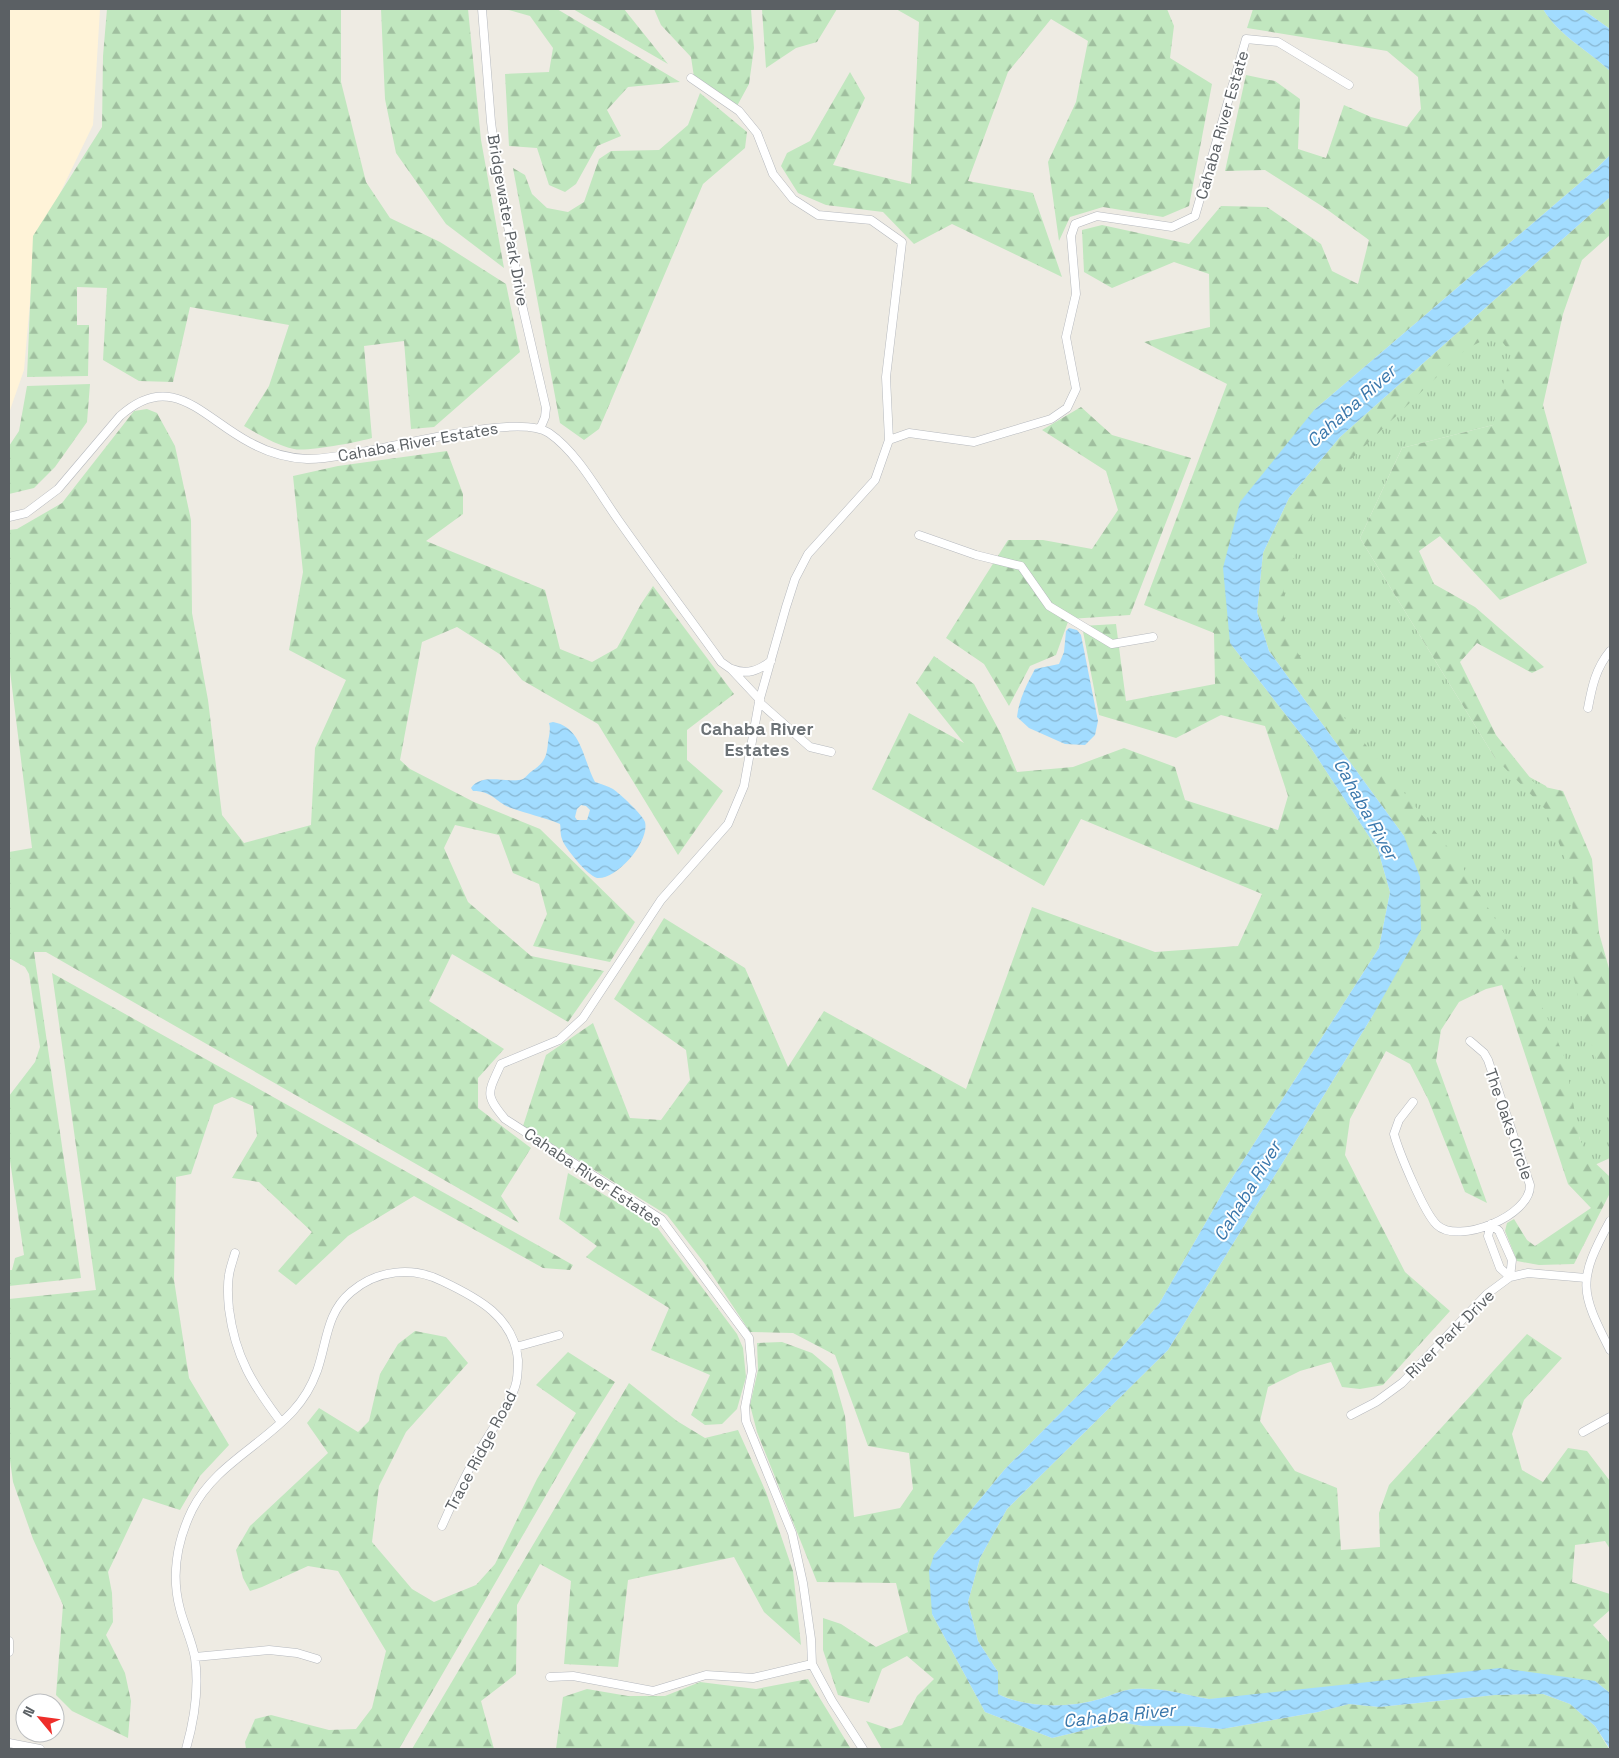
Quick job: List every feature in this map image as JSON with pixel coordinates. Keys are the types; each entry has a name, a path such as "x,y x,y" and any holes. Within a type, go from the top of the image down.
{"street":[{"name":"Bridgewater Park Drive","path":"482,9 496,160 523,309 546,408 545,417 540,429"},
{"name":"Cahaba River Estate","path":"889,440 909,433 974,442 1051,419 1067,408 1076,389 1066,337 1076,294 1071,236 1075,224 1096,216 1172,227 1195,216 1246,39 1278,42 1350,85"},
{"name":"Cahaba River Estates","path":"691,78 739,111 745,118 757,133 773,174 793,199 818,215 871,220 902,242 886,377 889,440 875,480 808,554 792,588 759,701 744,786 728,824 661,900 583,1018 559,1040 501,1064 490,1089 492,1103 505,1119 661,1219 749,1338 752,1371 745,1408 746,1421 792,1533 804,1583 812,1664 832,1701 863,1749"},
{"name":"Cahaba River Estates","path":"9,517 26,513 58,489 120,416 132,406 151,397 167,396 188,403 208,414 249,442 280,455 308,459 328,458 496,428 523,426 540,429"},
{"path":"540,429 549,433 575,458 653,569 722,662 759,701 810,747 831,752"},
{"path":"919,535 976,555 1021,566 1049,606 1112,644 1153,638"},
{"path":"1588,708 1598,669 1610,651"},
{"path":"730,669 740,673 752,672 771,661"},
{"name":"The Oaks Circle","path":"1414,1102 1399,1120 1394,1134 1425,1208 1438,1226 1454,1232 1472,1230 1491,1224 1511,1214 1522,1205 1528,1197 1530,1185 1488,1060 1484,1053 1470,1041"},
{"path":"1610,1221 1592,1254 1586,1278 1586,1292 1610,1350"},
{"path":"1491,1224 1499,1231 1512,1260 1510,1277 1500,1268 1488,1236 1491,1224"},
{"path":"235,1253 228,1276 228,1301 232,1328 248,1375 281,1422"},
{"name":"Trace Ridge Road","path":"186,1749 195,1705 195,1657 179,1607 175,1570 177,1553 186,1523 204,1490 217,1475 294,1410 314,1378 327,1330 336,1310 352,1291 389,1273 414,1273 431,1276 448,1284 492,1310 506,1326 516,1347 518,1368 513,1393 459,1486 442,1526"},
{"name":"River Park Drive","path":"1351,1415 1376,1402 1402,1383 1487,1294 1510,1277 1528,1273 1586,1278"},
{"path":"516,1347 559,1335"},
{"path":"1583,1432 1610,1417"},
{"path":"9,1641 9,1652"},
{"path":"195,1657 269,1650 296,1653 317,1659"},
{"path":"550,1677 573,1676 653,1691 706,1675 753,1678 812,1664"},
{"path":"9,1742 40,1749"}],"shaded area":[{"path":"9,9 100,9 93,125 35,245 24,370 9,413"}],"green space":[{"path":"107,9 341,9 341,82 366,182 390,218 440,242 506,284 520,352 434,427 411,429 404,341 364,346 372,438 300,450 274,442 244,426 269,386 289,325 190,307 173,382 139,381 103,360 107,288 77,287 77,325 89,325 88,376 27,377 33,236 102,127 103,56"},
{"path":"381,9 468,9 481,140 504,268 446,224 396,153 385,99"},
{"path":"505,9 557,9 680,82 628,87 607,110 621,136 597,146 576,184 565,192 549,185 537,148 509,146 505,74 549,72 553,48 530,16"},
{"path":"573,9 624,9 668,64"},
{"path":"654,9 751,9 754,48 749,84 737,106 694,77 691,57 661,25"},
{"path":"762,9 837,9 817,42 796,48 766,68"},
{"path":"896,9 1167,9 1174,26 1170,58 1212,84 1189,206 1163,217 1103,207 1070,217 1059,241 1048,162 1076,102 1088,41 1051,19 1008,72 968,181 1033,193 1062,277 952,224 914,244 883,212 826,205 798,193 781,166 787,153 810,141 850,72 865,98 833,165 911,184 919,22"},
{"path":"1253,9 1543,9 1565,35 1610,71 1610,155 1595,170 1314,410 1230,643 1307,742 1378,850 1390,892 1379,948 1225,1189 1159,1304 1099,1374 1005,1469 934,1555 932,1614 985,1712 1052,1738 1119,1722 1143,1726 1188,1726 1222,1729 1318,1712 1349,1704 1379,1707 1495,1695 1543,1694 1570,1704 1595,1726 1609,1749 882,1749 866,1721 890,1729 902,1725 917,1696 934,1679 907,1656 882,1669 869,1703 838,1695 823,1650 823,1618 841,1624 876,1647 908,1632 896,1583 817,1582 757,1432 750,1405 758,1370 757,1343 782,1342 812,1353 832,1370 845,1416 854,1517 900,1508 913,1489 909,1453 868,1446 835,1355 793,1333 750,1332 705,1264 667,1215 523,1126 546,1055 593,1023 630,1118 661,1120 690,1080 686,1050 614,999 664,918 745,968 788,1067 824,1011 966,1089 1032,907 1155,952 1238,946 1262,894 1081,819 1044,886 872,789 909,713 964,743 916,683 934,656 974,684 1001,734 1017,772 1073,767 1124,748 1175,767 1185,800 1278,830 1288,796 1265,726 1221,715 1176,738 1099,715 1082,626 1116,624 1126,701 1215,684 1214,633 1144,605 1227,384 1144,342 1210,327 1209,274 1174,262 1112,288 1084,272 1082,230 1102,225 1189,244 1221,206 1267,207 1321,244 1332,271 1358,284 1369,240 1325,208 1265,170 1225,171 1246,75 1275,81 1300,99 1298,149 1326,158 1344,105 1371,117 1407,127 1421,109 1418,77 1387,51 1247,28"},
{"path":"1582,9 1610,9 1610,29"},
{"path":"700,93 747,132 745,148 703,184 599,429 584,440 560,423 513,168 525,175 532,194 547,208 568,212 584,202 599,159 611,151 659,150 688,125"},
{"path":"1610,197 1610,235 1582,260 1563,314 1543,405 1587,563 1500,600 1440,536 1419,551 1434,584 1475,607 1544,667 1532,673 1477,643 1460,662 1496,735 1536,785 1563,791 1592,859 1599,933 1610,972 1610,1106 1579,1002 1571,965 1573,879 1546,810 1495,758 1360,538 1402,448 1493,425 1511,353 1496,334 1466,349 1346,464 1313,513 1284,581 1284,630 1314,680 1458,860 1509,941 1551,1025 1565,1059 1580,1140 1591,1159 1610,1177 1610,1193 1574,1264 1539,1265 1517,1261 1505,1231 1507,1223 1514,1219 1527,1240 1535,1246 1591,1208 1568,1184 1502,985 1486,989 1459,1002 1441,1030 1436,1061 1487,1203 1465,1192 1428,1099 1410,1064 1386,1051 1350,1119 1345,1155 1405,1272 1450,1311 1383,1385 1360,1389 1342,1387 1331,1362 1300,1371 1268,1387 1260,1421 1295,1471 1337,1488 1341,1550 1380,1547 1379,1513 1389,1485 1527,1334 1562,1358 1524,1400 1512,1434 1522,1470 1543,1482 1568,1448 1587,1451 1610,1481 1610,1549 1605,1541 1575,1545 1572,1582 1610,1594 1610,1610 1593,1625 1610,1643 1610,1693 1595,1681 1209,1699 1162,1690 1133,1689 1085,1703 1060,1705 1034,1704 1009,1699 998,1694 998,1672 978,1641 968,1602 980,1558 1007,1509 1168,1350 1373,1015 1404,836 1269,651 1257,612 1263,553 1289,498 1340,437"},
{"path":"1494,308 1548,360 1493,425 1402,448 1360,538 1495,758 1546,786 1589,874 1610,1060 1610,1158 1588,1168 1559,1065 1264,628 1295,509"},
{"path":"90,384 87,422 55,467 34,488 9,494 9,446 19,431 27,386"},
{"path":"1081,407 1112,435 1191,458 1130,615 1069,619 1056,655 1030,666 1009,706 984,664 946,638 1008,540 1043,540 1092,549 1118,510 1106,471 1042,430"},
{"path":"147,409 157,413 175,446 191,520 192,613 208,700 222,815 244,843 311,825 315,748 346,680 289,650 303,572 293,476 338,466 447,451 463,494 463,514 426,541 545,590 560,649 592,662 617,648 653,586 734,694 687,730 687,760 723,791 678,855 598,724 522,680 501,655 457,627 422,642 400,760 410,769 474,802 540,829 635,922 610,962 533,946 547,914 539,884 513,873 499,835 455,825 444,848 468,902 531,956 604,971 568,1022 452,954 429,1001 504,1049 478,1078 478,1108 531,1148 501,1196 519,1223 46,952 34,952 81,1278 9,1286 9,1270 12,1270 15,1258 24,1255 9,1154 9,1096 35,1062 40,1047 29,974 25,967 9,958 9,852 32,848 9,663 9,530 17,529 62,503 134,411"},
{"path":"52,973 573,1265 570,1270 543,1268 414,1196 348,1236 296,1285 278,1271 312,1232 259,1182 232,1178 257,1136 253,1106 232,1097 214,1105 191,1174 176,1177 174,1280 189,1378 229,1445 200,1476 180,1510 143,1498 108,1572 112,1593 113,1622 106,1635 125,1673 131,1701 128,1738 72,1711 65,1704 65,1693 56,1693 63,1605 33,1539 13,1482 9,1453 9,1299 96,1290"},
{"path":"568,1173 656,1226 737,1334 743,1348 746,1377 737,1409 722,1424 705,1425 691,1415 710,1375 651,1350 669,1308 586,1257 597,1246 559,1219"},
{"path":"415,1331 446,1337 468,1363 406,1432 379,1486 372,1542 412,1589 434,1602 476,1585 495,1564 537,1479 576,1413 536,1385 568,1352 615,1382 574,1447 399,1749 246,1749 245,1742 255,1719 271,1715 329,1730 356,1729 372,1708 386,1651 338,1571 308,1566 250,1591 243,1578 236,1550 250,1526 328,1453 307,1423 319,1408 358,1432 369,1421 380,1374 398,1344"},
{"path":"629,1383 677,1421 705,1438 738,1430 766,1492 793,1571 801,1645 764,1612 734,1557 628,1580 618,1667 564,1664 571,1581 540,1564 517,1605 516,1674 481,1701 494,1749 412,1749"},
{"path":"808,1679 851,1749 556,1749 563,1697 587,1689 628,1696 665,1696 700,1682 756,1689"}],"water":[{"path":"1543,9 1582,9 1610,29 1610,71 1565,35"},
{"name":"Cahaba River","path":"1610,155 1610,197 1340,437 1289,498 1263,553 1257,612 1269,651 1404,836 1420,877 1421,930 1373,1015 1168,1350 1007,1509 980,1558 968,1602 978,1641 998,1672 998,1694 1021,1702 1047,1705 1085,1703 1119,1692 1143,1689 1171,1691 1209,1699 1500,1668 1595,1681 1610,1693 1610,1749 1595,1726 1570,1704 1543,1694 1495,1695 1379,1707 1349,1704 1318,1712 1222,1729 1188,1726 1143,1726 1119,1722 1052,1738 985,1712 932,1614 929,1571 934,1555 1005,1469 1099,1374 1159,1304 1225,1189 1379,948 1390,892 1378,850 1307,742 1230,643 1223,568 1240,502 1314,410 1595,170"},
{"path":"1069,628 1077,630 1081,635 1098,721 1095,735 1085,745 1065,744 1029,728 1017,717 1021,698 1035,669 1059,664 1064,652 1066,631"},
{"path":"553,722 563,725 570,730 576,737 595,782 616,791 636,810 645,822 645,830 637,849 614,873 605,877 597,878 593,876 577,861 564,843 560,824 511,808 490,795 480,791 473,791 471,788 476,783 489,779 523,779 544,759 550,732 549,723","holes":["581,805 586,806 590,810 587,820 577,820 575,817 577,809"]}],"district":[{"name":"Cahaba River Estates","path":"757,738"}]}
